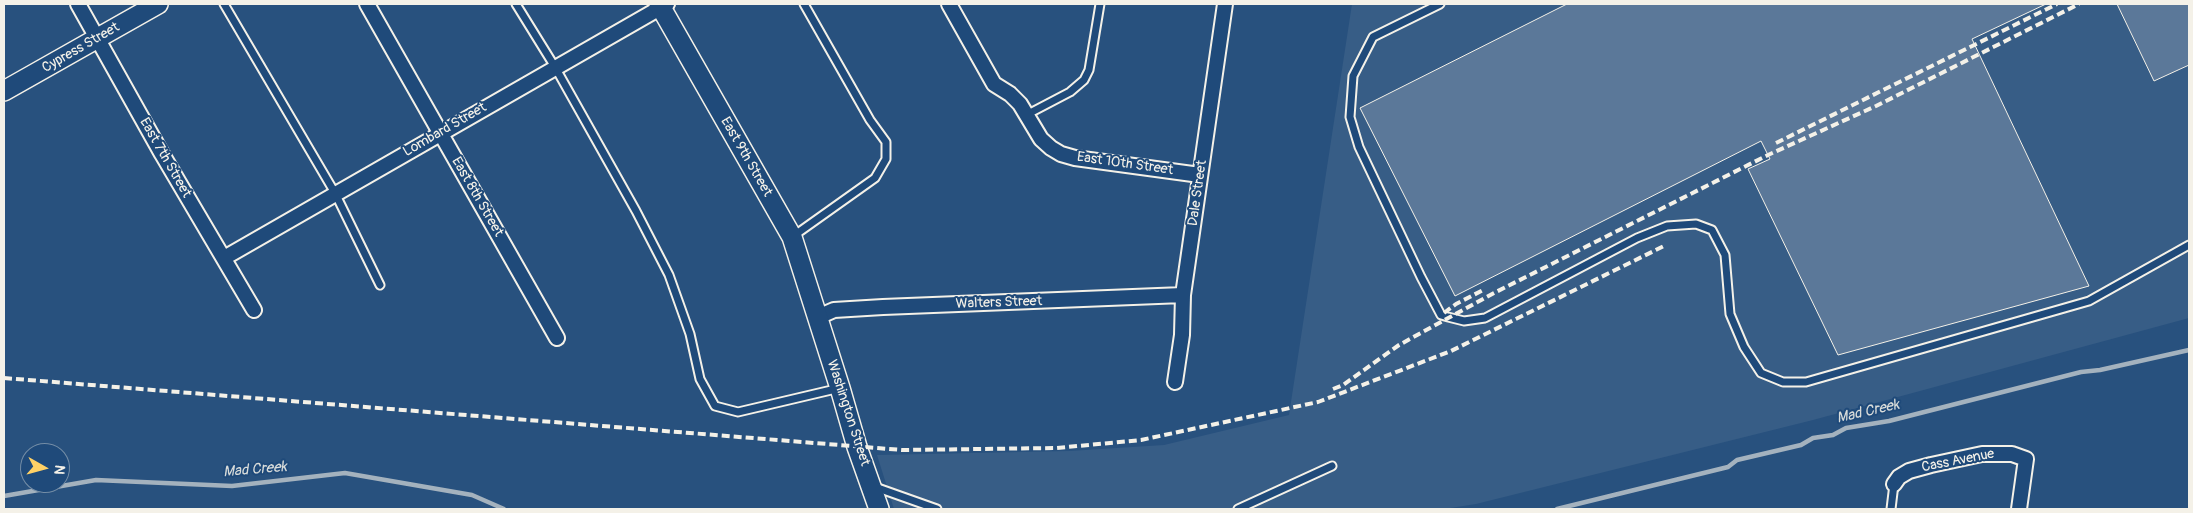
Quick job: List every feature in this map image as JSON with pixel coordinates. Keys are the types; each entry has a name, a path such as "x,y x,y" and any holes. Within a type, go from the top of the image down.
{"main road":[{"name":"Cypress Street","path":"4,91 158,4"},
{"name":"East 9th Street","path":"662,5 792,237 818,317"},
{"name":"Washington Street","path":"818,317 857,447 879,509"}],"street":[{"name":"East 7th Street","path":"78,4 162,154 254,310"},
{"name":"East 8th Street","path":"367,4 557,338"},
{"name":"East 10th Street","path":"949,4 994,84 1010,94 1028,114 1041,139 1061,154 1075,158 1200,175"},
{"name":"Dale Street","path":"1175,382 1183,321 1183,295 1225,4"},
{"name":"Lombard Street","path":"224,258 662,5"},
{"name":"Walters Street","path":"818,317 834,310 883,307 1183,295"},
{"name":"Cass Avenue","path":"1894,484 1899,477 1909,471 1982,454 2006,453 2026,459 2019,509"}],"lane":[{"path":"224,4 335,194 380,285"},
{"path":"516,4 555,67 636,211 669,275 690,334 700,379 715,406 738,412 840,388"},
{"path":"792,237 875,178 886,159 886,142 870,120 804,4"},
{"path":"1028,114 1070,92 1084,80 1089,70 1100,4"},
{"path":"1440,4 1373,37 1353,76 1350,117 1359,147 1441,315 1464,321 1485,318 1637,238 1667,226 1696,224 1712,230 1725,255 1730,314 1744,347 1761,373 1783,382 1806,382 2089,301 2189,245"},
{"path":"1238,509 1332,466"},
{"path":"1891,509 1894,484"},
{"path":"872,486 938,509"}],"shaded area":[{"path":"1352,4 2189,4 2189,318 1813,420 1476,504 1444,509 894,509 877,455 1069,451 1164,445 1289,415"}],"building":[{"path":"1567,4 2046,4 1972,39 2089,286 1838,355 1748,169 1770,159 1761,141 1455,296 1360,108"},
{"path":"2117,4 2189,4 2189,65 2154,81"}],"waterway":[{"name":"Mad Creek","path":"1557,509 1728,467 1737,460 1801,445 1813,438 1833,435 1846,428 1889,421 2081,372 2100,370 2189,350"},
{"name":"Mad Creek","path":"4,496 96,480 232,486 345,473 472,495 504,509"}],"railway":[{"path":"1776,143 2057,4"},
{"path":"1333,389 1343,385 1399,345 1494,293 1768,155 1876,106 2079,4"},
{"path":"4,378 902,450 1057,448 1141,440 1318,402 1451,351 1664,246"},
{"path":"1444,313 1456,304 1485,289"}]}
